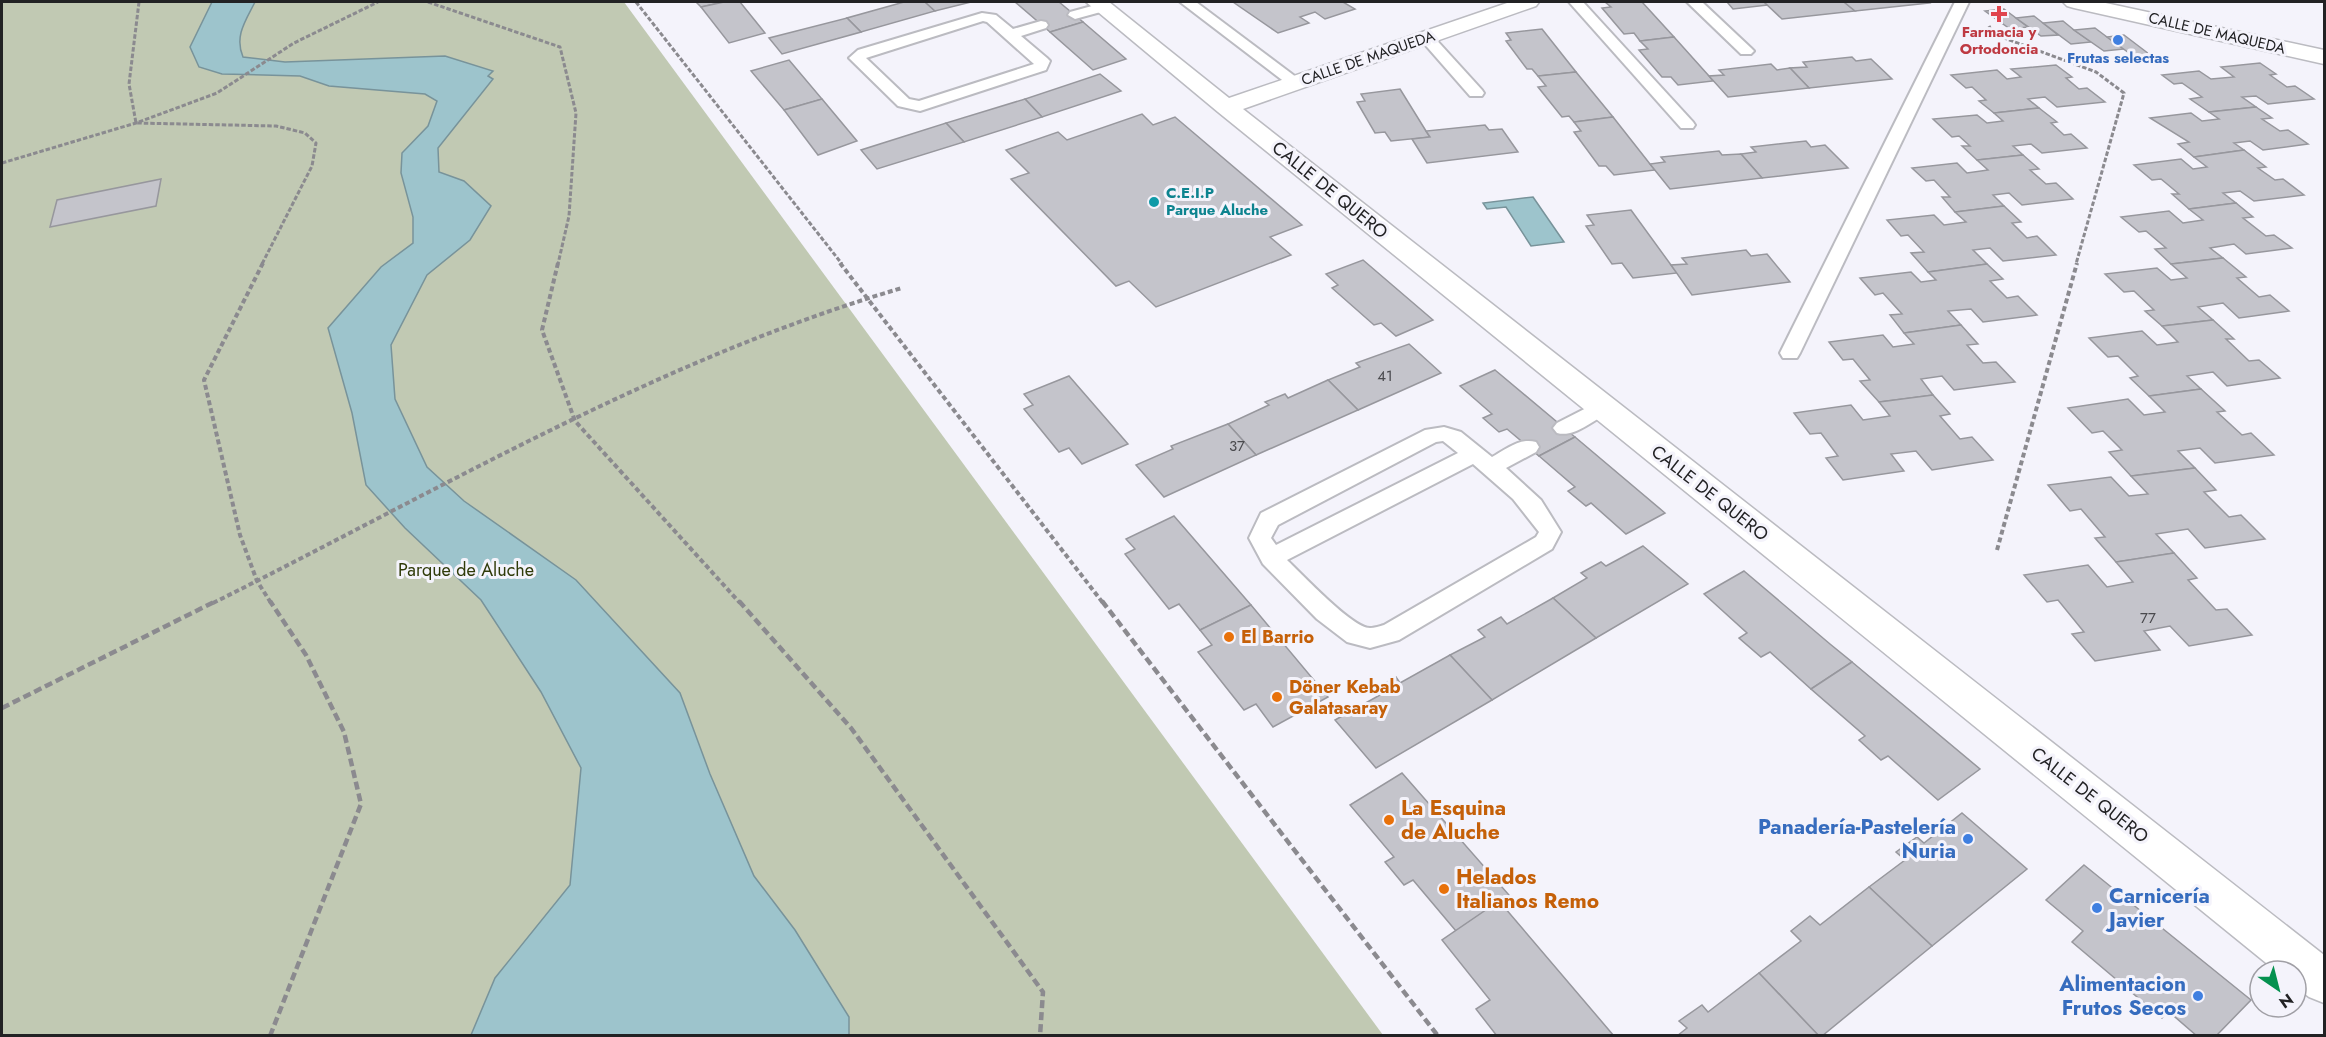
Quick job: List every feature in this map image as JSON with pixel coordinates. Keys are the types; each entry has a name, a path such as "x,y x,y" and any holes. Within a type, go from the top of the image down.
{"street":[{"name":"CALLE DE MAQUEDA","path":"2074,2 2325,57"},
{"name":"CALLE DE MAQUEDA","path":"1226,107 1426,38 1512,4"},
{"name":"CALLE DE QUERO","path":"1092,8 1226,107 2325,982"}],"lane":[{"path":"1187,2 1296,83"},
{"path":"1576,2 1687,125"},
{"path":"1694,2 1746,51"},
{"path":"1790,353 1962,2"},
{"path":"982,17 992,18 1010,34 1042,61 1041,67 920,106 904,103 858,58 863,53 982,17"},
{"path":"1010,34 1041,25"},
{"path":"1426,38 1476,93"},
{"path":"1563,428 1602,407"},
{"path":"1432,435 1453,437 1543,516 1550,532 1544,543 1390,633 1370,638 1356,635 1325,612 1271,558 1260,538 1269,519 1432,435"},
{"path":"1271,558 1480,461 1528,447"}],"path":[{"path":"136,123 129,84 139,2"},
{"path":"2,163 136,123 217,93 294,43 378,2"},
{"path":"428,2 560,47 576,113 569,216 542,330 574,421 614,461 851,728 1043,992 1040,1035"},
{"path":"636,2 868,297 1438,1035"},
{"path":"1984,18 1993,34 2096,72 2124,93 1997,550"},
{"path":"136,123 276,126 305,133 316,143 312,166 204,380 240,535 257,581 306,656 344,732 361,804 270,1035"},
{"path":"2,708 349,535 495,458 696,363 868,297 902,288"}],"green space":[{"name":"Parque de Aluche","path":"2,2 624,2 1383,1035 2,1036"}],"water":[{"path":"212,2 255,2 240,35 243,57 285,62 445,56 493,71 488,76 493,79 438,148 439,172 464,181 491,206 470,240 427,275 391,345 395,399 427,467 464,501 576,580 680,693 710,774 754,876 795,930 849,1017 849,1035 471,1035 495,978 570,885 581,768 541,692 481,600 405,528 366,485 352,413 328,328 381,267 413,243 413,217 401,173 402,153 428,126 437,101 425,94 329,86 300,76 222,74 199,67 190,47"},
{"path":"1533,197 1564,242 1531,246 1506,207 1487,209 1483,203"}],"building":[{"path":"696,2 724,2 701,7"},
{"path":"724,2 740,2 765,33 729,43 701,7"},
{"path":"904,2 925,2 935,11 861,32 847,18"},
{"path":"925,2 971,2 935,11"},
{"path":"1015,2 1059,2 1083,22 1050,32"},
{"path":"1233,2 1343,2 1355,9 1325,19 1315,12 1300,17 1309,23 1278,33"},
{"path":"1605,2 1642,2 1674,37 1640,41 1634,33 1624,34 1602,8 1611,7"},
{"path":"1727,2 1764,2 1768,5 1733,9"},
{"path":"1764,2 1844,2 1855,11 1782,19"},
{"path":"1844,2 1927,2 1929,3 1855,11"},
{"path":"2004,9 2028,27 2010,29 1985,11"},
{"path":"2034,16 2058,35 2041,36 2016,18"},
{"path":"847,18 861,32 782,54 769,38"},
{"path":"2063,21 2091,42 2071,44 2043,23"},
{"path":"1083,22 1126,59 1093,70 1050,32"},
{"path":"2095,28 2124,49 2104,51 2074,30"},
{"path":"1542,29 1576,72 1538,76 1532,69 1527,69 1506,41 1511,40 1506,33"},
{"path":"2124,35 2153,57 2136,58 2107,37"},
{"path":"1674,37 1713,81 1678,85 1671,77 1662,77 1639,50 1648,49 1640,41"},
{"path":"1852,57 1856,61 1871,59 1892,79 1809,88 1790,68 1807,67 1803,62"},
{"path":"789,60 822,99 784,110 751,71"},
{"path":"2260,63 2276,74 2270,75 2287,87 2295,86 2314,99 2268,104 2256,96 2242,97 2256,107 2209,112 2190,99 2202,97 2182,83 2174,84 2162,75 2199,71 2211,79 2234,77 2221,67"},
{"path":"1771,64 1777,70 1790,68 1809,88 1728,97 1709,76 1724,75 1719,70"},
{"path":"2056,65 2072,77 2066,78 2079,89 2087,88 2105,102 2057,107 2045,97 2028,99 2039,108 1994,113 1979,101 1986,100 1972,87 1966,88 1951,75 1997,70 2007,79 2021,77 2011,69"},
{"path":"1576,72 1613,117 1574,122 1569,116 1562,117 1538,87 1546,86 1538,76"},
{"path":"1100,74 1121,91 1042,117 1025,99"},
{"path":"1400,89 1430,137 1391,141 1385,132 1375,133 1357,102 1365,101 1361,94"},
{"path":"822,99 857,141 818,155 784,110"},
{"path":"1025,99 1042,117 964,142 946,123"},
{"path":"2256,107 2272,118 2262,119 2280,131 2288,130 2308,144 2263,150 2250,141 2234,143 2244,150 2194,157 2178,144 2189,142 2150,118 2191,113 2202,121 2219,119 2209,112"},
{"path":"2039,108 2057,122 2051,123 2064,135 2071,134 2087,148 2042,153 2031,144 2013,146 2023,155 1977,160 1962,146 1970,146 1959,136 1952,137 1933,119 1977,115 1987,123 2003,121 1994,113"},
{"name":"C.E.I.P Parque Aluche","path":"1142,114 1153,125 1175,117 1302,225 1270,237 1291,255 1156,307 1129,281 1116,286 1011,179 1029,173 1006,150 1058,132 1067,140"},
{"path":"1613,117 1655,170 1614,175 1606,166 1599,166 1574,132 1581,131 1574,122"},
{"path":"946,123 964,142 877,169 861,150"},
{"path":"1485,125 1489,130 1502,129 1518,152 1427,163 1412,139 1430,137 1426,131"},
{"path":"1806,141 1811,147 1825,145 1848,168 1762,178 1741,154 1756,152 1751,147"},
{"path":"2244,150 2266,167 2258,168 2275,180 2283,179 2304,195 2254,201 2240,191 2223,193 2236,203 2189,209 2172,194 2179,194 2161,179 2152,180 2134,165 2181,159 2193,169 2207,167 2194,157"},
{"path":"1719,151 1722,155 1741,154 1762,178 1670,189 1650,164 1665,162 1661,157"},
{"path":"2023,155 2039,169 2030,170 2046,184 2056,183 2073,199 2022,205 2009,193 1993,195 2004,206 1955,212 1942,197 1950,197 1934,180 1926,181 1912,168 1957,163 1967,173 1988,170 1977,160"},
{"path":"161,179 156,206 50,227 57,200"},
{"path":"2236,203 2253,217 2243,218 2266,236 2274,235 2292,248 2246,254 2234,244 2210,248 2223,258 2171,264 2155,249 2166,248 2146,231 2139,232 2121,217 2169,211 2183,223 2203,220 2189,209"},
{"path":"2004,206 2021,222 2012,223 2027,238 2037,236 2056,255 2003,261 1990,248 1973,250 1987,264 1928,272 1911,253 1924,252 1908,235 1901,236 1887,220 1934,215 1944,225 1966,222 1955,212"},
{"path":"1631,210 1677,273 1633,278 1622,263 1612,264 1586,226 1594,225 1587,215"},
{"path":"1746,250 1751,256 1767,254 1790,282 1692,295 1671,265 1687,264 1682,258"},
{"path":"2223,258 2246,277 2237,278 2259,297 2270,295 2289,311 2239,318 2223,303 2198,307 2213,320 2162,326 2145,311 2154,310 2134,291 2124,292 2105,274 2157,268 2171,280 2187,278 2171,264"},
{"path":"1363,260 1433,320 1396,336 1381,323 1374,325 1332,288 1338,285 1326,274"},
{"path":"1987,264 2003,279 1990,281 2007,298 2018,296 2037,315 1983,322 1971,309 1948,311 1961,325 1904,333 1890,315 1902,314 1883,293 1875,295 1860,278 1911,272 1921,282 1936,280 1928,272"},
{"path":"2213,320 2234,339 2226,339 2249,361 2259,360 2280,378 2227,386 2213,372 2187,376 2201,389 2149,396 2130,378 2138,376 2118,356 2108,357 2089,338 2142,331 2157,345 2178,342 2162,326"},
{"path":"1961,325 1978,344 1967,345 1983,363 1996,362 2015,382 1954,390 1942,376 1921,379 1933,395 1879,402 1860,381 1870,380 1853,359 1843,360 1829,342 1883,335 1893,347 1914,344 1904,333"},
{"path":"1409,344 1441,373 1358,410 1328,380 1360,367 1356,363"},
{"path":"1495,370 1575,437 1539,456 1507,429 1499,432 1483,418 1492,414 1460,386"},
{"path":"1069,376 1128,444 1082,464 1069,448 1059,452 1024,409 1033,405 1024,394"},
{"path":"1328,380 1358,410 1256,455 1228,424 1269,405 1265,402 1285,394 1288,398"},
{"path":"2201,389 2225,411 2217,412 2242,435 2251,433 2274,455 2215,463 2200,448 2178,451 2195,468 2131,476 2109,452 2122,450 2103,431 2092,433 2068,408 2128,399 2144,415 2165,412 2149,396"},
{"path":"1933,395 1950,414 1940,416 1960,439 1972,437 1993,460 1932,470 1916,451 1891,454 1904,471 1843,480 1826,458 1838,456 1821,433 1810,434 1794,413 1851,405 1863,420 1890,416 1879,402"},
{"path":"1228,424 1256,455 1164,497 1136,465 1173,449 1171,446"},
{"path":"1575,437 1665,513 1626,534 1591,503 1586,506 1568,491 1575,487 1539,456"},
{"path":"2195,468 2216,490 2204,492 2229,517 2241,515 2265,539 2205,548 2188,529 2156,534 2174,553 2116,562 2095,538 2105,537 2081,509 2070,511 2048,485 2111,477 2129,496 2148,494 2131,476"},
{"path":"1174,516 1251,605 1200,630 1179,604 1169,609 1125,554 1135,549 1126,539"},
{"path":"1643,546 1688,584 1596,638 1553,598 1587,578 1581,573 1601,562 1606,566"},
{"path":"2174,553 2197,578 2188,580 2216,610 2227,609 2252,635 2189,646 2170,626 2144,631 2160,650 2095,661 2072,634 2084,632 2058,600 2047,602 2024,575 2088,565 2107,587 2133,582 2116,562"},
{"path":"1744,571 1852,662 1811,689 1770,652 1761,657 1739,638 1747,633 1704,594"},
{"path":"1553,598 1596,638 1492,700 1450,655 1485,637 1478,630 1501,617 1507,624"},
{"path":"1251,605 1328,697 1273,727 1256,704 1244,710 1198,652 1212,645 1200,630"},
{"path":"1450,655 1492,700 1376,768 1335,720 1380,695 1375,689 1396,677 1400,683"},
{"path":"1852,662 1980,769 1938,800 1888,756 1881,760 1859,740 1865,736 1811,689"},
{"path":"1402,773 1509,895 1456,931 1413,880 1404,885 1385,862 1394,857 1350,805"},
{"path":"1962,813 2027,869 1932,946 1869,887 1905,860 1896,852 1917,837 1924,843"},
{"path":"2084,865 2248,998 2248,1003 2216,1036 2197,1036 2168,1011 2162,1018 2072,942 2083,931 2046,900"},
{"path":"1869,887 1932,946 1822,1036 1819,1036 1759,973 1801,941 1791,931 1810,916 1820,925"},
{"path":"1499,901 1614,1036 1497,1036 1476,1009 1490,1000 1442,940"},
{"path":"1759,973 1819,1036 1677,1036 1687,1028 1679,1021 1702,1005 1708,1012"}],"place":[{"name":"Farmacia y Ortodoncia","path":"1999,14"},
{"name":"Frutas selectas","path":"2118,40"},
{"name":"C.E.I.P Parque Aluche","path":"1154,202"},
{"name":"El Barrio","path":"1229,637"},
{"name":"Döner Kebab Galatasaray","path":"1277,697"},
{"name":"La Esquina de Aluche","path":"1389,820"},
{"name":"Panadería-Pastelería Nuria","path":"1968,839"},
{"name":"Helados Italianos Remo","path":"1444,889"},
{"name":"Carnicería Javier","path":"2097,908"},
{"name":"Alimentacion Frutos Secos","path":"2198,996"}]}
